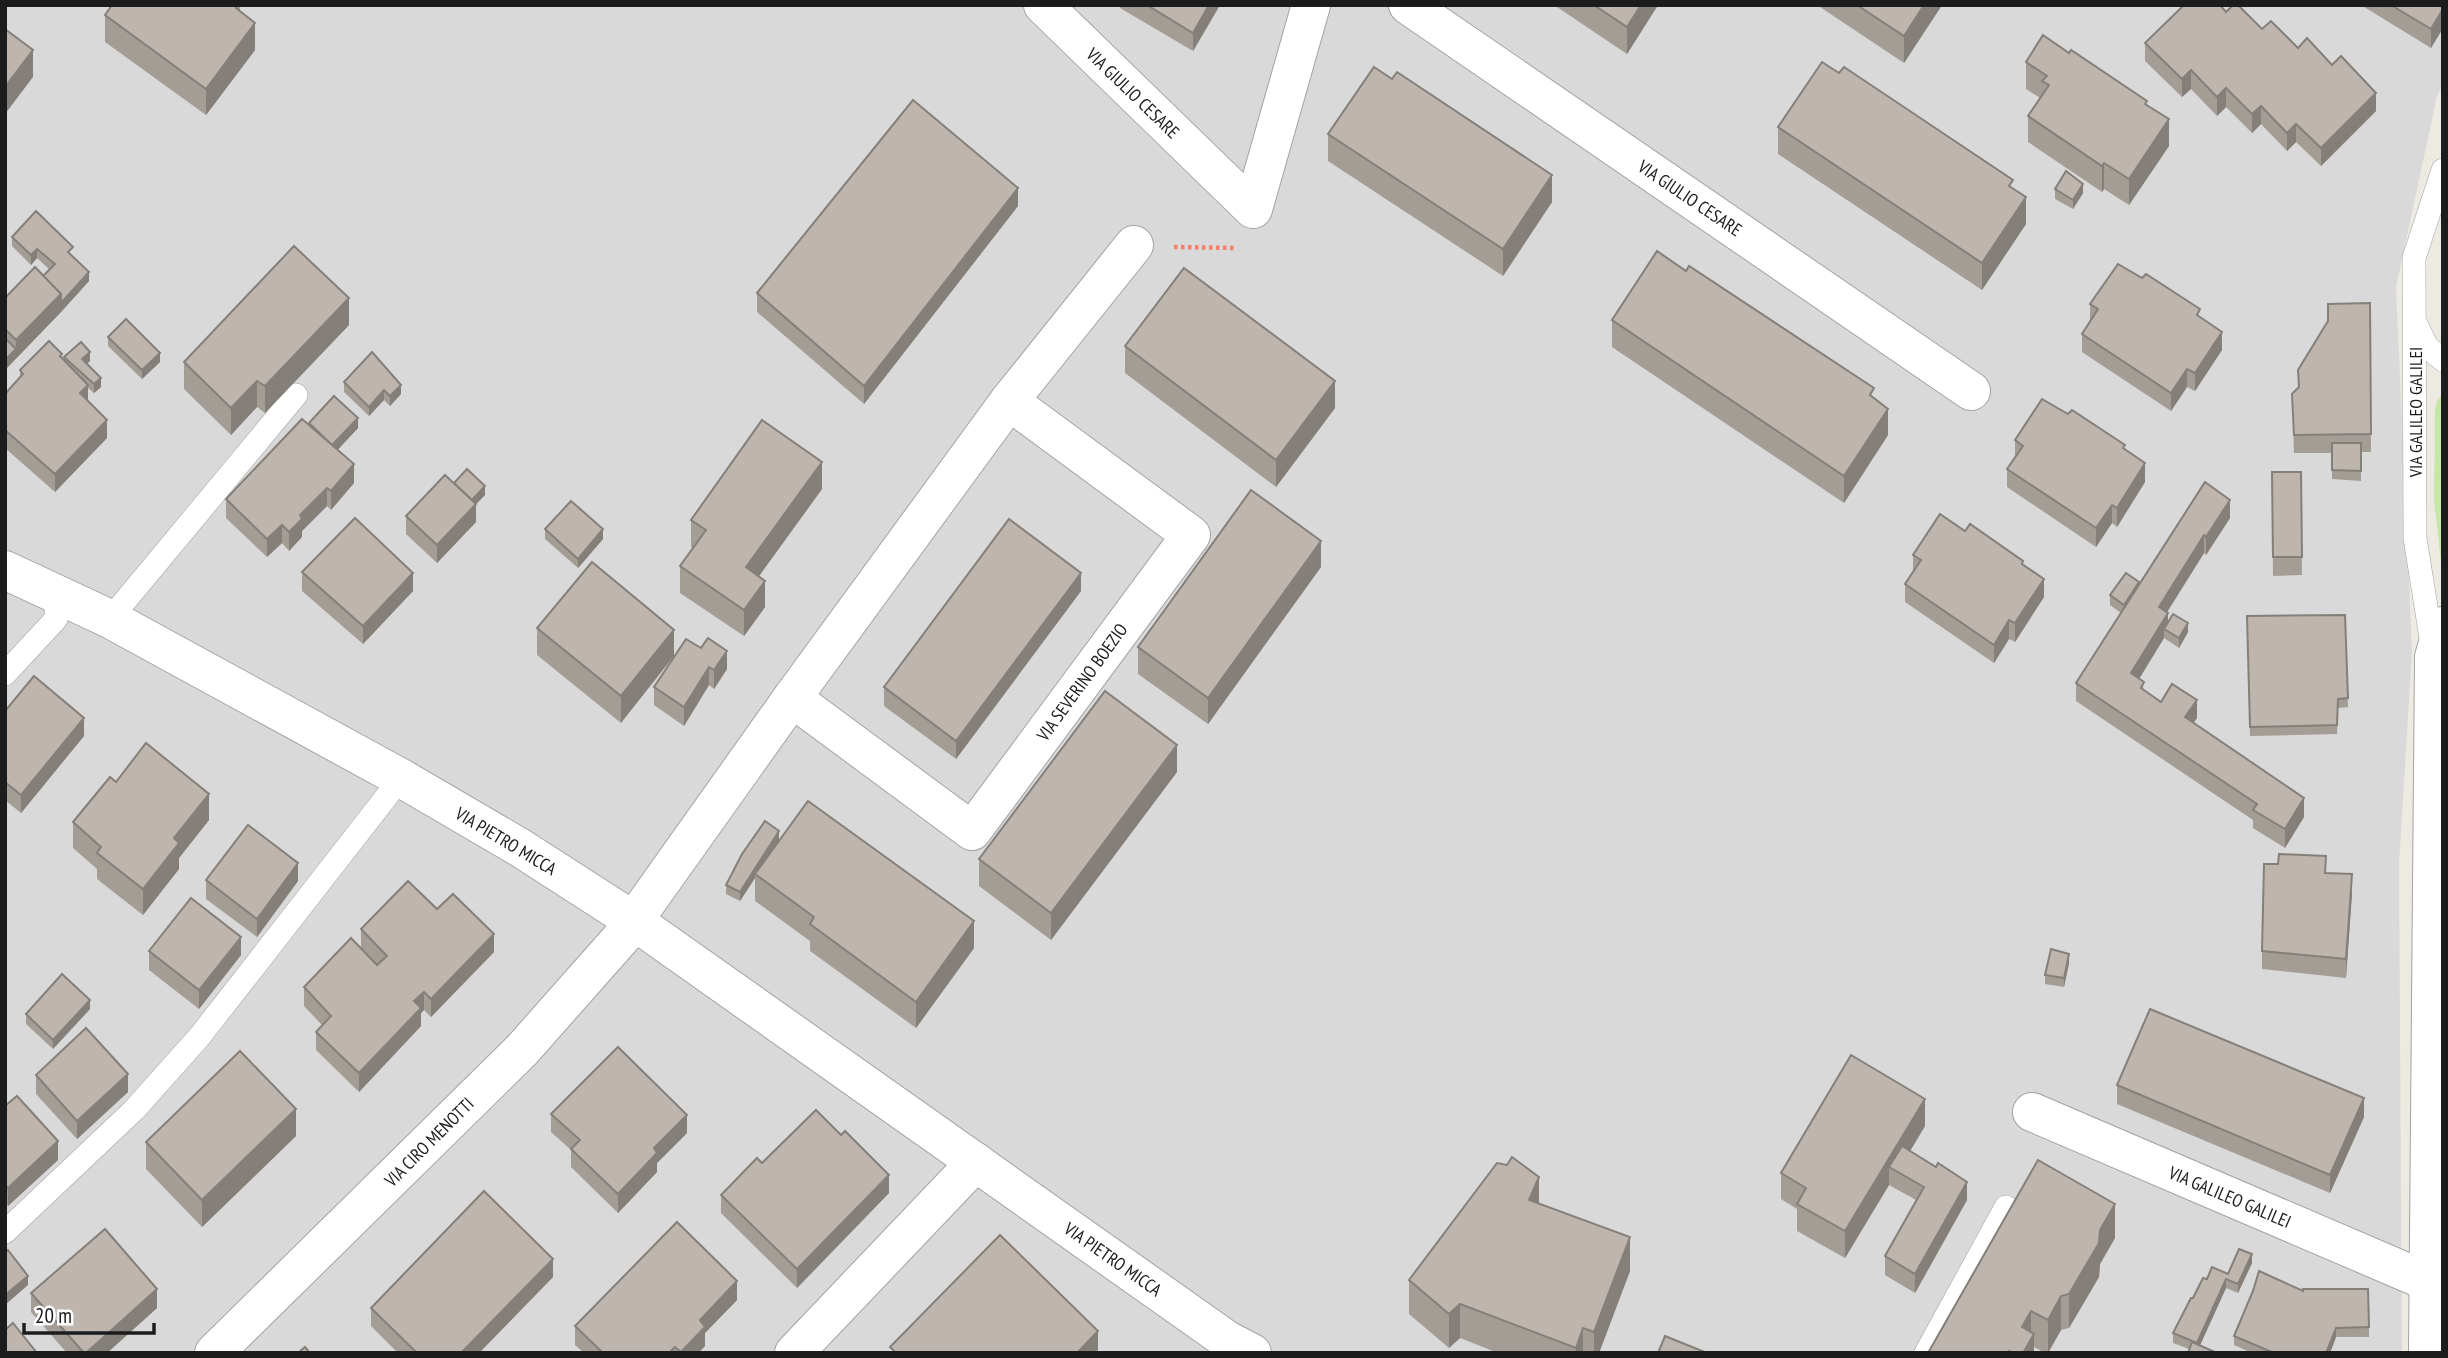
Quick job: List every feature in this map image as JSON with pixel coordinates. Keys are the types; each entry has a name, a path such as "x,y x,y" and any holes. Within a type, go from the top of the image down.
{"street":[{"name":"VIA GIULIO CESARE","path":"1042,5 1253,208"},
{"path":"1253,208 1311,5"},
{"name":"VIA GIULIO CESARE","path":"1408,5 1971,391"},
{"path":"634,921 792,698 1009,401 1134,245"},
{"name":"VIA SEVERINO BOEZIO","path":"792,698 972,831 1183,546 1191,535 1009,401"},
{"name":"VIA PIETRO MICCA","path":"5,570 110,619 401,778 519,847 634,921 1227,1340 1252,1353"},
{"name":"VIA GALILEO GALILEI","path":"2428,1353 2438,642"},
{"name":"VIA CIRO MENOTTI","path":"214,1353 522,1050 634,921"},
{"name":"VIA GALILEO GALILEI","path":"2032,1112 2429,1282"},
{"path":"794,1353 976,1162"}],"lane":[{"name":"VIA GALILEO GALILEI","path":"2438,642 2415,538 2414,258 2443,170"},
{"path":"2415,323 2427,346 2443,360"},
{"path":"110,619 296,395"},
{"path":"5,674 56,619 57,594"},
{"path":"5,1232 134,1110 200,1036 401,778"},
{"path":"1926,1353 2006,1207"}],"path":[{"path":"1134,245 1237,250 1253,208"}],"shaded area":[{"path":"5,5 2443,5 2443,85 2437,96 2396,287 2412,651 2399,865 2402,1353 5,1353"}],"green space":[{"path":"2443,393 2443,579 2434,500 2435,409"}],"building":[{"path":"112,5 237,5 236,8 255,23 206,89 105,15"},
{"path":"1147,5 1209,5 1193,33"},
{"path":"1594,5 1641,5 1627,27"},
{"path":"1857,5 1924,5 1904,36"},
{"path":"2184,5 2220,5 2226,12 2233,5 2238,5 2262,29 2271,21 2298,48 2307,38 2332,65 2341,56 2376,93 2321,148 2296,124 2287,133 2261,106 2252,114 2226,88 2217,97 2191,70 2182,79 2145,43"},
{"path":"2391,5 2443,5 2443,9 2431,29"},
{"path":"5,29 33,50 5,87"},
{"path":"2043,35 2069,53 2071,50 2169,119 2129,179 2104,163 2102,166 2028,116 2049,85 2042,81 2047,76 2026,62"},
{"path":"1822,62 1839,73 1844,67 2013,180 2009,186 2026,197 1982,263 1778,127"},
{"path":"1374,67 1392,79 1397,72 1552,175 1503,249 1328,134"},
{"path":"913,100 1018,188 864,386 757,293"},
{"path":"2066,171 2083,184 2073,200 2055,189"},
{"path":"36,211 73,247 68,252 89,272 61,303 61,294 43,276 55,264 37,249 31,255 12,237"},
{"path":"294,246 349,298 265,386 257,381 231,408 184,362"},
{"path":"1657,251 1686,271 1689,266 1874,388 1870,395 1888,409 1844,476 1612,320"},
{"path":"2118,264 2142,278 2146,274 2200,309 2197,315 2222,332 2195,373 2187,369 2171,393 2082,334 2098,309 2090,304"},
{"path":"35,267 61,294 16,340 5,329 5,298"},
{"path":"1184,268 1335,381 1276,460 1125,346"},
{"path":"2370,303 2371,434 2294,435 2292,394 2299,387 2298,370 2328,321 2328,304"},
{"path":"126,319 160,353 142,370 108,337"},
{"path":"5,338 16,349 5,360"},
{"path":"49,341 88,385 80,393 107,420 55,474 5,430 5,394 23,374 20,370"},
{"path":"81,342 90,352 82,359 101,378 94,384 64,357"},
{"path":"372,352 401,385 390,396 384,390 369,407 344,382"},
{"path":"334,396 358,418 332,445 309,423"},
{"path":"2042,399 2068,414 2072,410 2125,445 2123,448 2145,463 2117,508 2112,505 2096,528 2007,469 2023,446 2015,440"},
{"path":"302,419 354,464 331,491 327,488 300,515 302,519 289,532 282,525 267,539 226,499"},
{"path":"762,420 822,462 746,567 765,581 744,610 680,566 706,530 691,520"},
{"path":"2332,443 2361,443 2361,471 2332,470"},
{"path":"467,469 485,486 472,500 454,483"},
{"path":"2272,472 2301,472 2302,557 2273,557"},
{"path":"445,475 476,504 437,545 406,516"},
{"path":"2205,482 2230,500 2206,537 2204,535 2159,607 2168,613 2131,673 2144,682 2141,688 2161,702 2172,684 2197,700 2185,717 2304,798 2285,829 2253,810 2257,804 2076,683"},
{"path":"1251,490 1321,541 1208,698 1138,647"},
{"path":"571,501 603,529 578,559 545,529"},
{"path":"1940,514 1965,531 1970,524 2044,579 2015,623 2009,620 1994,645 1905,584 1921,560 1913,555"},
{"path":"355,518 413,573 363,626 302,572"},
{"path":"1009,519 1081,573 956,741 884,687"},
{"path":"592,562 674,630 621,696 537,628"},
{"path":"2126,573 2139,582 2124,605 2110,595"},
{"path":"2173,614 2188,623 2179,638 2164,629"},
{"path":"2345,615 2348,698 2338,699 2337,725 2250,727 2247,616"},
{"path":"708,638 727,651 714,670 709,667 684,707 654,687 686,639 701,648"},
{"path":"34,676 84,718 21,795 5,782 5,711"},
{"path":"1105,691 1177,745 1051,913 979,859"},
{"path":"146,743 209,794 174,838 179,843 143,889 97,853 101,847 73,822 110,777 116,782"},
{"path":"808,801 974,921 916,1002 810,924 814,917 755,874"},
{"path":"765,821 779,831 740,892 726,885 742,854"},
{"path":"248,825 298,863 257,919 206,880"},
{"path":"2279,854 2326,856 2325,873 2352,874 2346,959 2262,951 2264,864 2278,864"},
{"path":"408,881 437,909 453,894 494,934 431,999 424,992 414,1001 421,1008 359,1073 316,1032 331,1016 304,987 351,938 377,965 387,956 361,929"},
{"path":"191,898 241,937 199,990 149,951"},
{"path":"2051,949 2069,954 2064,978 2045,975"},
{"path":"62,974 90,1000 53,1040 26,1014"},
{"path":"2150,1009 2364,1098 2330,1175 2117,1085"},
{"path":"86,1028 128,1074 77,1121 36,1075"},
{"path":"618,1047 687,1115 654,1148 657,1153 618,1194 571,1149 580,1140 551,1114"},
{"path":"240,1051 296,1109 202,1200 146,1142"},
{"path":"1851,1055 1925,1099 1845,1231 1797,1204 1806,1188 1781,1173"},
{"path":"17,1096 58,1141 8,1188 5,1185 5,1106"},
{"path":"816,1110 841,1135 845,1131 889,1175 797,1269 721,1195 757,1158 762,1163"},
{"path":"1902,1146 1936,1167 1938,1163 1967,1182 1915,1274 1885,1256 1924,1187 1889,1167"},
{"path":"1512,1157 1539,1177 1529,1200 1630,1237 1594,1332 1583,1328 1576,1348 1460,1304 1449,1314 1409,1280 1497,1163 1507,1165"},
{"path":"2038,1160 2115,1204 2100,1230 2099,1243 2069,1294 2061,1296 2048,1320 2031,1311 2022,1327 2034,1334 2023,1353 1928,1353"},
{"path":"484,1191 553,1259 461,1353 417,1353 371,1308"},
{"path":"677,1222 737,1281 700,1320 705,1327 681,1352 675,1347 669,1353 603,1353 575,1326"},
{"path":"105,1229 157,1289 84,1353 31,1293"},
{"path":"1000,1235 1098,1331 1077,1353 896,1353 890,1347"},
{"path":"2239,1249 2252,1254 2238,1284 2226,1279 2197,1343 2173,1333 2203,1278 2207,1279 2212,1267 2228,1274"},
{"path":"8,1250 28,1276 5,1295 5,1252"},
{"path":"2259,1271 2303,1291 2368,1289 2369,1327 2336,1328 2326,1353 2274,1353 2234,1336"},
{"path":"13,1323 37,1353 5,1353 5,1330"},
{"path":"1665,1336 1707,1353 1658,1353"},
{"path":"2192,1342 2217,1353 2188,1353"},
{"path":"305,1347 310,1353 298,1353"}]}
